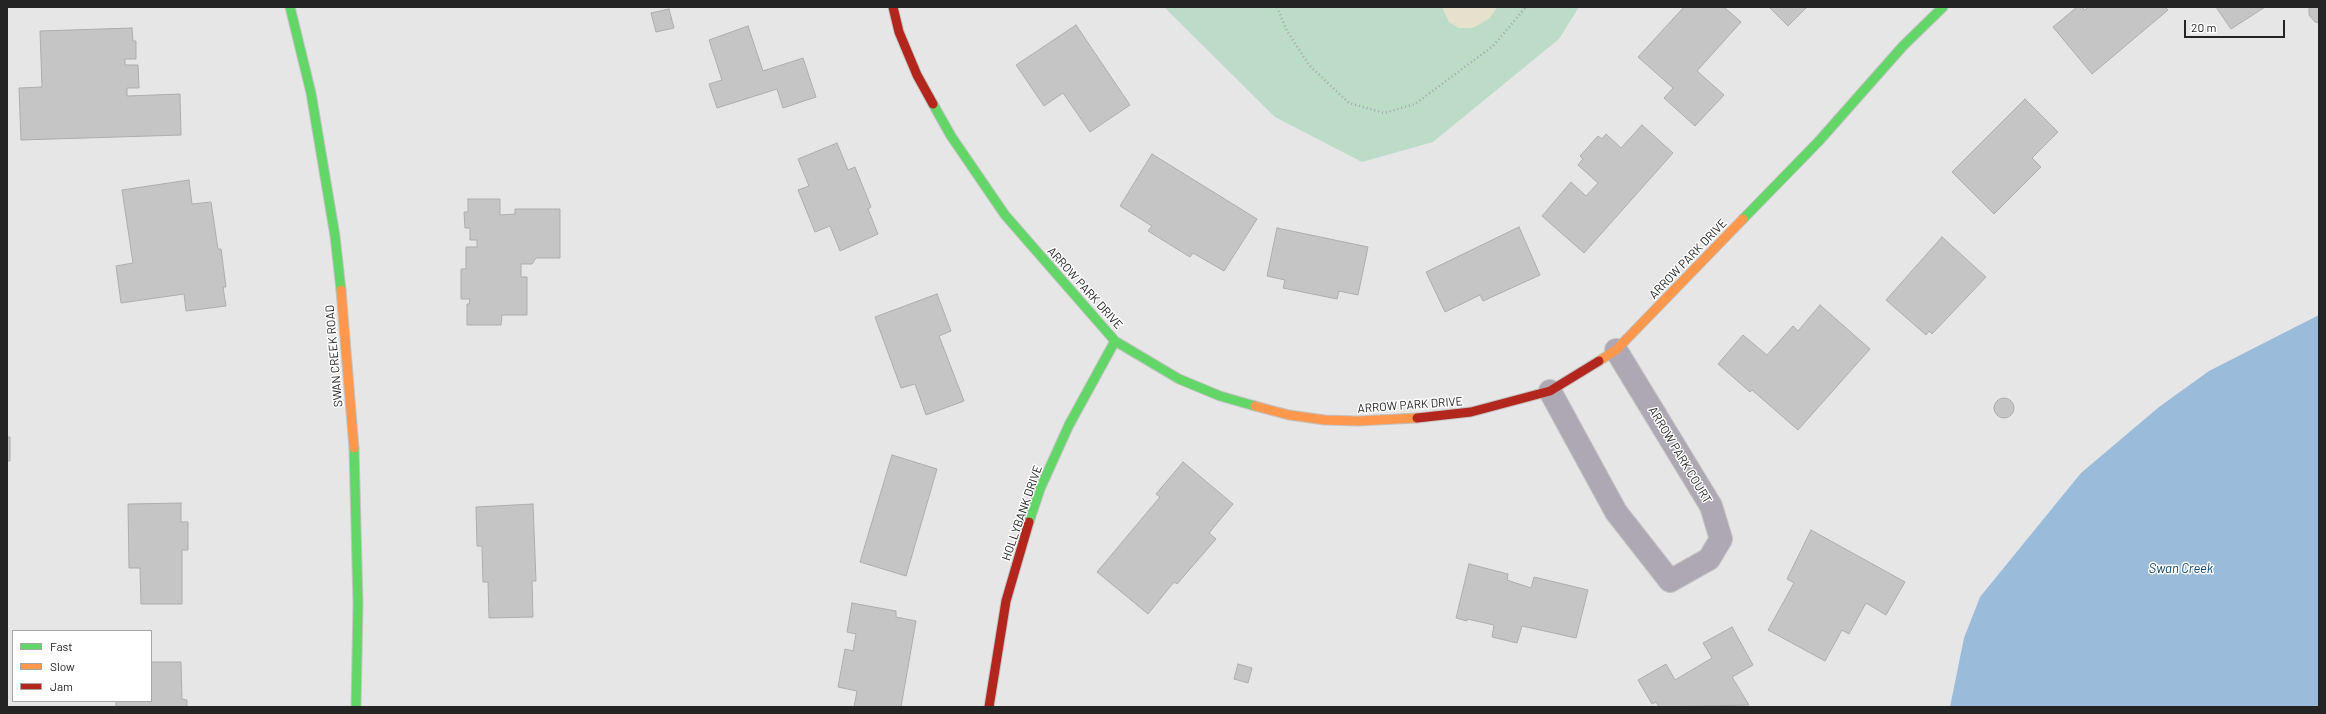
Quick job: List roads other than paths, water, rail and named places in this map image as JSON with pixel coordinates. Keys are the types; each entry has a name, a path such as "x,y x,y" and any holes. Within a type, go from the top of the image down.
{"street":[{"name":"SWAN CREEK ROAD","path":"290,7 311,93 335,236 341,290 354,443 358,604 356,707"},
{"name":"ARROW PARK DRIVE","path":"892,7 899,32 917,75 951,136 1005,215 1073,295 1116,341 1180,379 1220,396 1289,415 1325,420 1400,420 1438,417 1471,412 1550,391 1616,350 1819,141 1903,46 1942,7"},
{"name":"HOLLYBANK DRIVE","path":"989,707 1006,600 1021,546 1040,489 1069,425 1116,341"},
{"name":"ARROW PARK COURT","path":"1550,391 1616,512 1670,581 1709,559 1721,539 1711,506 1616,350"}],"water":[{"name":"Swan Creek","path":"2319,315 2319,707 1950,707 1964,638 1980,597 2081,473 2159,407 2209,371"}]}
